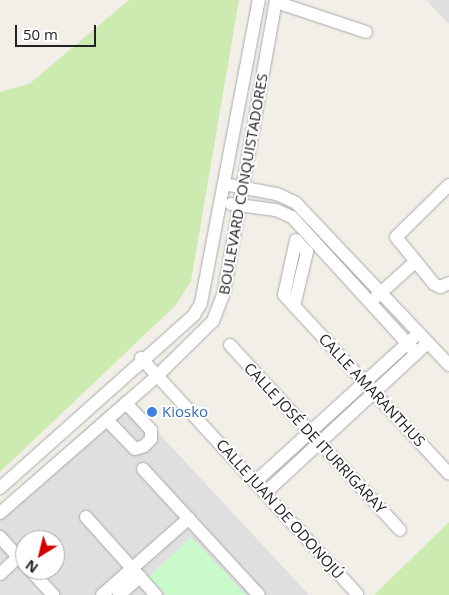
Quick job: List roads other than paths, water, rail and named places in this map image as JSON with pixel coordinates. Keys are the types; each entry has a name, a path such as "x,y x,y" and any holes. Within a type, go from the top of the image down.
{"street":[{"name":"BOULEVARD CONQUISTADORES","path":"0,488 141,358 194,316 201,303 259,0"},
{"name":"BOULEVARD CONQUISTADORES","path":"0,513 202,335 220,308 276,1"},
{"path":"276,1 366,32"},
{"path":"224,184 277,194 296,203 449,365"},
{"path":"449,185 396,237 414,262 434,284 440,287 449,283"},
{"path":"221,203 239,205 292,217 416,353"},
{"path":"292,217 296,203"},
{"path":"371,302 414,262"},
{"name":"CALLE AMARANTHUS","path":"294,306 449,474"},
{"path":"265,493 364,382 418,333"},
{"path":"255,482 374,392 428,342"},
{"name":"CALLE JOSÉ DE ITURRIGARAY","path":"230,345 400,530"},
{"name":"CALLE JUAN DE ODONOJÚ","path":"141,358 357,594"},
{"path":"107,420 135,449 144,446 151,439 151,430 126,403"},
{"path":"144,469 259,595"},
{"path":"86,517 156,595"},
{"path":"119,595 136,572 189,518"},
{"path":"0,537 15,554"},
{"path":"0,574 15,565"},
{"path":"102,595 136,572"},
{"path":"39,580 53,595"}],"place":[{"name":"Kiosko","path":"152,412"}]}
